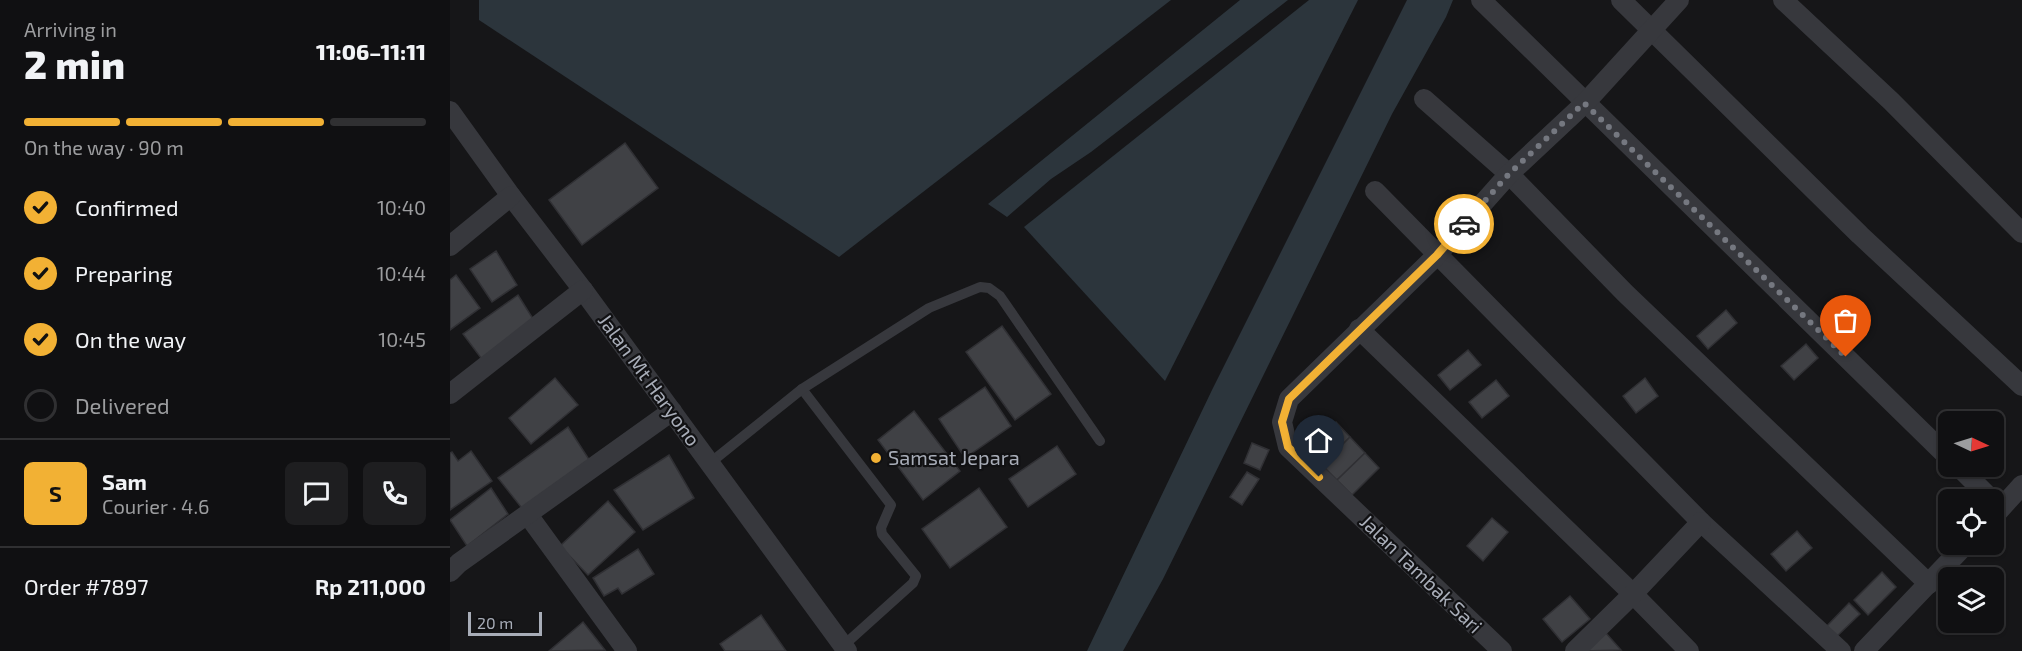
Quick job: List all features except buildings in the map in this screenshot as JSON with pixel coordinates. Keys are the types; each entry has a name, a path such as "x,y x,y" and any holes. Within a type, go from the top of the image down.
{"street":[{"path":"1481,0 1938,447"},
{"path":"1621,0 1860,235 2022,386"},
{"path":"1680,0 1584,103 1509,174 1437,255 1359,329 1689,651"},
{"path":"1783,0 1891,101 2022,233"},
{"path":"1424,99 1509,174 1625,293 1929,584"},
{"name":"Jalan Mt Haryono","path":"450,111 845,648"},
{"path":"1375,191 1701,522 1841,651"},
{"path":"450,246 511,196"},
{"path":"450,394 583,290"},
{"name":"Jalan Tambak Sari","path":"1359,329 1289,399 1282,422 1288,447 1502,651"},
{"path":"450,572 459,563 672,411"},
{"path":"1968,477 1979,489"},
{"path":"2004,499 2022,485"},
{"path":"528,515 627,651"},
{"path":"1575,651 1701,522"},
{"path":"1864,651 1956,555"}],"lane":[{"path":"710,463 802,389 929,308 980,287 989,288 1000,296 1100,441"},
{"path":"802,389 891,505 881,531 916,576 913,583 845,648"}],"shaded area":[{"path":"479,0 1171,0 839,257 479,20"},
{"path":"1240,0 1288,0 1091,152 1051,179 1007,217 988,204"},
{"path":"1309,0 1358,0 1165,381 1024,227"},
{"path":"1407,0 1453,0 1446,17 1392,114 1163,579 1123,651 1087,651 1212,390"}],"way so far":[{"path":"1464,224 1509,174 1584,103 1846,357"}],"place":[{"name":"Samsat Jepara","path":"876,458"}],"route":[{"path":"1319,477 1288,447 1282,422 1289,399 1437,255 1464,224"}]}
